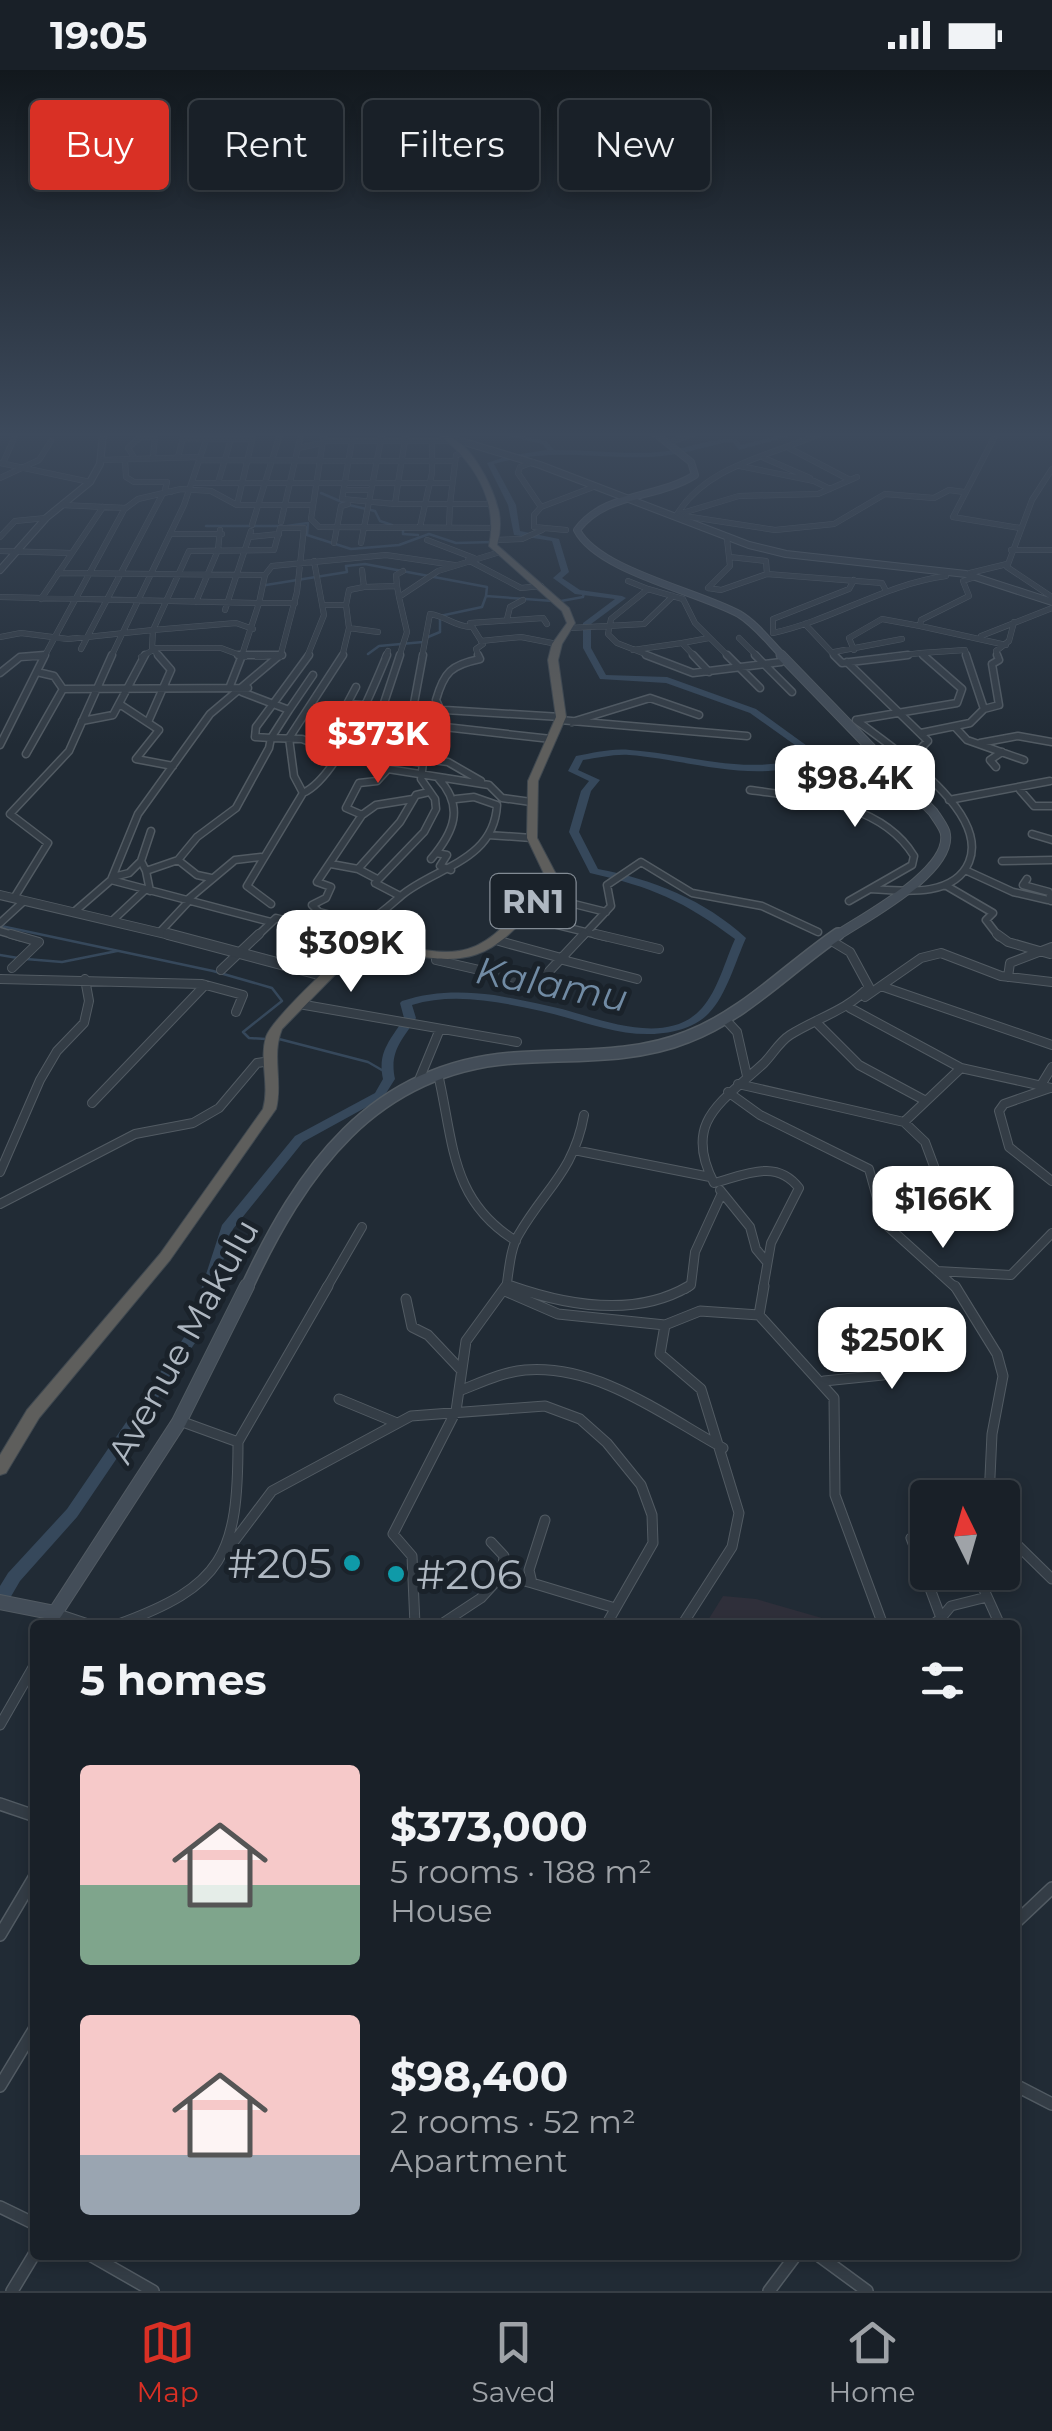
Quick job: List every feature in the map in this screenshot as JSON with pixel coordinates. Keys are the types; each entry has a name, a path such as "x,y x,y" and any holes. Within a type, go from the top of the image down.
{"highway":[{"path":"495,538 495,544 557,602 577,628 556,644 552,670 564,720"},
{"name":"RN1","path":"363,940 436,960 471,954 498,941 552,875 532,838 532,802 535,768 564,720"},
{"path":"0,1468 33,1414 164,1257 269,1109 274,1094 271,1039 298,1004 363,940"}],"main road":[{"path":"581,538 632,572 702,594 735,610 768,634"},
{"name":"Avenue Makulu","path":"53,1619 180,1420 232,1310 329,1147 380,1102 418,1080 502,1056 662,1046 724,1019 903,891 940,858 945,832 904,781 768,634"},
{"path":"0,1602 30,1608 53,1619"}],"street":[{"path":"0,570 29,538"},
{"path":"41,599 82,538"},
{"path":"0,745 107,538"},
{"path":"81,649 139,538"},
{"path":"0,819 10,816 70,750 95,688 168,538"},
{"path":"196,602 220,538"},
{"path":"225,610 249,538"},
{"path":"230,686 253,630 277,538"},
{"path":"112,878 138,814 210,714 245,690 282,655 303,538"},
{"path":"334,543 335,538"},
{"path":"361,543 362,538"},
{"path":"399,597 429,576 471,559 495,544 520,538"},
{"path":"725,538 786,554 977,576 1052,602"},
{"path":"1016,538 1007,564 1013,575 1052,602"},
{"path":"728,539 730,557 725,576 708,588 721,590 767,574 883,583 886,592"},
{"path":"427,540 471,559 520,588 541,586"},
{"path":"0,551 99,550"},
{"path":"148,722 170,668 152,650 153,630 189,551 274,550"},
{"path":"1011,550 1052,550"},
{"path":"272,566 390,555 430,557 454,565"},
{"path":"730,557 762,560 767,574"},
{"path":"314,561 325,626 312,652 268,705 254,736 448,762 502,798 532,802"},
{"path":"966,574 1007,564"},
{"path":"362,570 364,586"},
{"path":"382,708 405,642 406,622 396,575 403,571"},
{"path":"58,573 266,575"},
{"path":"768,634 805,624 930,576 946,576"},
{"path":"918,623 967,597 964,581 977,576"},
{"path":"824,578 822,594 827,598"},
{"path":"852,606 854,580"},
{"path":"628,581 683,600 709,638 760,688"},
{"path":"303,793 294,776 289,738 343,655 349,628 346,606 350,590 397,586"},
{"path":"768,634 773,619 851,588"},
{"path":"648,589 615,614 608,629 613,640 690,672 781,662"},
{"path":"577,628 644,624 673,596"},
{"path":"0,598 294,603"},
{"path":"508,619 510,607 523,600"},
{"path":"981,636 1052,602"},
{"path":"324,605 346,606"},
{"path":"392,756 413,710 430,614 443,615 458,628 470,627"},
{"path":"470,627 471,623 508,619 544,618 548,624"},
{"path":"492,620 500,638"},
{"path":"854,650 848,638 880,620 918,623 1006,645"},
{"path":"921,733 956,728 978,719 984,709 999,705 992,664 999,659 996,650 1006,645 1014,622"},
{"path":"0,626 54,639 86,638 125,628 153,630 236,623 253,630"},
{"path":"805,624 921,733 928,744 908,761"},
{"path":"470,627 481,641"},
{"path":"349,628 378,632"},
{"path":"0,637 17,631"},
{"path":"441,711 436,700 450,666 455,661 480,659 476,649 481,641 500,638 556,644"},
{"path":"633,650 709,638"},
{"path":"739,638 792,692"},
{"path":"834,652 902,639"},
{"path":"682,643 710,672"},
{"path":"82,721 110,717 121,705 142,657 152,650 222,648 241,657 282,655"},
{"path":"847,662 965,650 984,709"},
{"path":"271,904 261,894 247,890 261,857 303,793 319,786 388,651"},
{"path":"872,889 903,891 945,885 964,870 974,855 974,838 948,800 908,761 856,720 958,702 962,688 921,653"},
{"path":"0,673 20,657 44,657"},
{"path":"385,659 400,659"},
{"path":"38,672 54,676 62,688"},
{"path":"146,871 178,860 197,837 238,806 271,738 312,675"},
{"path":"954,680 973,676"},
{"path":"62,688 230,686 245,690 268,705 289,710"},
{"path":"356,687 346,704 747,736"},
{"path":"26,754 62,688"},
{"path":"277,695 298,697"},
{"path":"564,720 648,698 699,715"},
{"path":"121,705 159,730 136,759 173,766"},
{"path":"409,723 551,739"},
{"path":"377,879 427,825 436,808 420,773 437,726"},
{"path":"956,728 963,737 1024,760"},
{"path":"980,744 1015,736 1052,742"},
{"path":"996,767 990,760 1002,752"},
{"path":"802,798 790,780 792,776 837,760 859,761 870,770 850,777"},
{"path":"362,816 346,808 359,784 376,781 384,770 489,786"},
{"path":"434,775 456,799 457,819 433,856 447,855 440,866 452,870"},
{"path":"948,800 1020,790 1021,786 1050,780"},
{"path":"750,790 802,798 874,818 909,844 912,865 850,901"},
{"path":"1020,790 1034,806 1052,806"},
{"path":"358,869 400,822 418,793 429,792"},
{"path":"413,799 376,804 362,816 317,882 332,888 325,899 315,901 314,908 363,923 391,909 400,896 452,870 488,835 498,806 476,797 456,799"},
{"path":"0,923 18,899 48,843 10,816"},
{"path":"74,912 112,878 128,873 142,862 151,830"},
{"path":"1032,834 1052,840"},
{"path":"488,835 532,838"},
{"path":"160,932 234,860 261,857"},
{"path":"178,860 197,875 212,878"},
{"path":"1002,861 1052,860"},
{"path":"142,862 147,890"},
{"path":"436,960 531,982 542,980 606,912 611,904 606,887 612,879 641,862 692,893 762,906 818,932"},
{"path":"331,864 358,869 377,879"},
{"path":"964,870 1013,892 1050,901 1049,892 1024,885 1027,879"},
{"path":"112,878 270,922"},
{"path":"377,879 378,886 400,896"},
{"path":"945,885 994,914 986,920 996,937 1010,946 1048,950"},
{"path":"112,921 147,890"},
{"path":"0,895 326,976"},
{"path":"538,895 606,912"},
{"path":"520,916 659,949"},
{"path":"221,970 278,918 363,940 363,923"},
{"path":"0,931 39,942 12,968"},
{"path":"830,940 850,952 870,983 854,1005"},
{"path":"498,941 637,979"},
{"path":"1008,977 1010,962 1048,950"},
{"path":"766,1262 756,1249 750,1227 704,1164 702,1131 715,1104 786,1037 854,1005 921,958 941,954 1008,977 1052,982"},
{"path":"0,978 205,985 242,995 236,1012"},
{"path":"0,1172 30,1095 62,1045 84,1024 90,988 85,979"},
{"path":"92,1103 124,1076 140,1052 205,985"},
{"path":"882,986 1052,1045"},
{"path":"298,1004 517,1042"},
{"path":"854,1005 961,1068 1052,1088"},
{"path":"724,1019 737,1032 747,1076"},
{"path":"818,1024 860,1065 926,1101"},
{"path":"418,1080 440,1029"},
{"path":"0,1203 134,1134 193,1123 219,1108 257,1064 271,1061"},
{"path":"1040,1085 1052,1067"},
{"path":"904,1122 961,1068"},
{"path":"438,1074 450,1144 467,1198 493,1227 516,1241"},
{"path":"738,1084 904,1122 915,1128 944,1193"},
{"path":"1052,1088 1004,1104 1000,1118 1009,1147 1052,1181"},
{"path":"728,1092 738,1101 869,1169 884,1223 963,1296 995,1348 1003,1372 992,1434 990,1480"},
{"path":"715,1104 738,1101"},
{"path":"415,1620 412,1556 393,1534 456,1411 461,1370 473,1328 507,1288 516,1241 543,1208 574,1150 584,1115"},
{"path":"574,1150 712,1180 767,1169 788,1175 799,1185 766,1262 759,1315"},
{"path":"507,1288 594,1305 642,1304 670,1298 691,1285 695,1252 722,1193"},
{"path":"228,1548 238,1442 362,1227"},
{"path":"937,1272 1014,1274 1052,1233"},
{"path":"507,1288 558,1314 665,1324 700,1311 759,1315 824,1382 837,1406 836,1501 882,1620"},
{"path":"406,1299 412,1327 428,1336 461,1370"},
{"path":"665,1324 661,1358 699,1386 738,1504 732,1547 685,1620"},
{"path":"824,1382 883,1374 944,1347"},
{"path":"459,1391 513,1372 565,1371 595,1380 722,1448"},
{"path":"338,1399 397,1423"},
{"path":"128,1620 182,1598 209,1578 272,1491 397,1423 418,1414 533,1405 565,1412 594,1430 633,1473 652,1515 653,1543 609,1620"},
{"path":"180,1420 238,1442"},
{"path":"532,1583 529,1570 545,1520"},
{"path":"449,1620 488,1598 502,1575 504,1556 491,1542"},
{"path":"1020,1548 1052,1579"},
{"path":"502,1575 615,1608"},
{"path":"927,1590 936,1620"},
{"path":"984,1590 998,1620"},
{"path":"937,1620 951,1606 987,1597"},
{"path":"0,1726 30,1673"},
{"path":"0,1804 30,1814"},
{"path":"0,1935 30,1884"},
{"path":"1020,1917 1052,1888"},
{"path":"0,2086 30,2036"},
{"path":"1020,2087 1052,2104"},
{"path":"0,2207 30,2222"},
{"path":"12,2291 31,2260"},
{"path":"99,2260 153,2291"},
{"path":"769,2291 792,2260"},
{"path":"825,2260 868,2291"}],"shaded area":[{"path":"723,1596 756,1599 829,1620 708,1620"}],"waterway":[{"path":"315,538 351,549 399,545 419,538"},
{"path":"440,538 456,543 493,542"},
{"name":"Kalamu","path":"0,1600 14,1577 72,1513 194,1334 227,1228 299,1139 379,1095 389,1079 389,1053 410,1018 406,1003 439,996 491,998 641,1032 658,1031 698,1017 717,991 741,938 672,894 594,871 574,832 586,791 595,780 573,771 579,758 621,752 749,768 796,764 816,756 753,711 667,680 603,677 587,648 587,623 622,598 578,592 557,578 565,572 555,539 546,538"},
{"path":"266,585 347,572 346,566 365,564 487,587 486,596"},
{"path":"561,601 583,597 584,592"},
{"path":"428,637 440,632 440,616 482,607 486,596"},
{"path":"486,596 553,601"},
{"path":"368,654 379,646 423,642"},
{"path":"1,926 213,971 272,988 282,1001 243,1032 249,1038 266,1039"},
{"path":"26,959 62,962 117,951"},
{"path":"0,955 18,958"},
{"path":"279,1039 368,1062 387,1073"}],"place":[{"name":"#205","path":"352,1563"},
{"name":"#206","path":"396,1574"}]}
